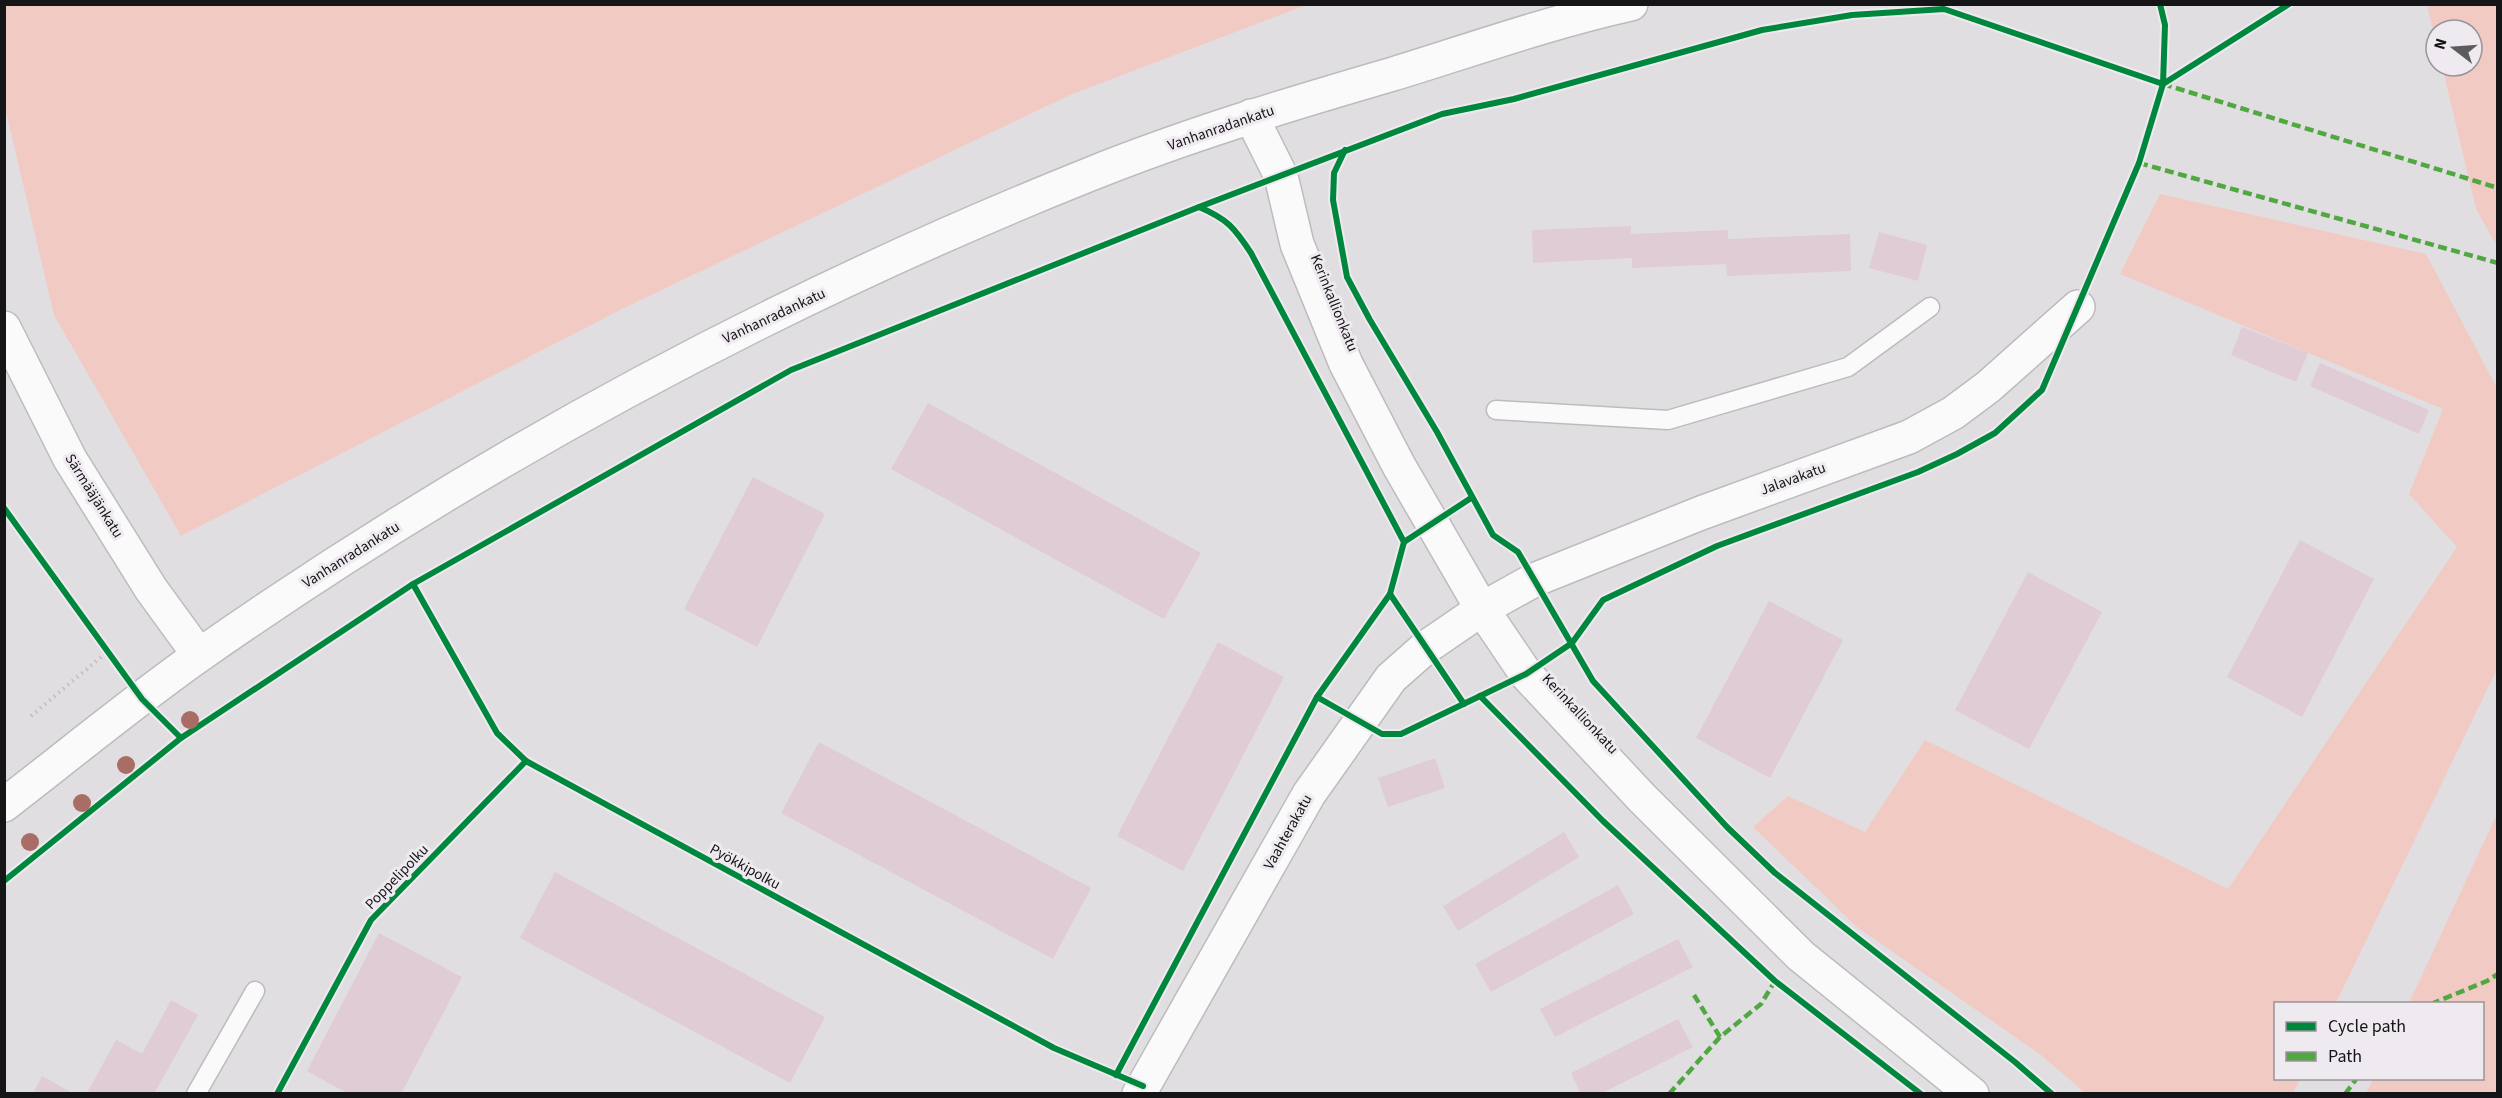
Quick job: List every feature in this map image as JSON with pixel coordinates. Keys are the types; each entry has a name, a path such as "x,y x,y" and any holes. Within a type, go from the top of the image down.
{"street":[{"name":"Vanhanradankatu","path":"4,805 199,655 337,563 597,405 696,353 940,238 1090,174 1251,116 1631,4"},
{"name":"Kerinkallionkatu","path":"1251,116 1281,176 1297,244 1346,364 1399,466 1482,609 1526,674 1642,798 1802,956 1972,1094"},
{"name":"Jalavakatu","path":"1482,609 1545,575 1701,513 1909,437 1953,413 1988,387 2078,307"},
{"name":"Särmääjänkatu","path":"5,334 70,459 151,589 199,655"},
{"name":"Vaahterakatu","path":"1146,1091 1309,794 1391,678 1425,648 1482,609"}],"lane":[{"path":"1496,410 1668,420 1848,367 1930,307"},
{"path":"196,1094 255,991"}],"path":[{"path":"100,643 142,699"},
{"path":"31,716 107,652"}],"shaded area":[{"path":"5,4 1306,5 1070,95 628,306 181,536 54,315 6,112"},
{"path":"2427,5 2497,5 2497,246 2476,209 2445,78 2484,78 2484,18 2430,18"},
{"path":"2160,194 2426,254 2497,388 2497,669 2336,1002 2274,1002 2274,1080 2300,1080 2293,1093 2085,1093 2041,1055 1857,927 1753,827 1788,796 1865,832 1925,740 2228,889 2457,547 2409,494 2443,409 2120,274"},
{"path":"2497,814 2497,1093 2366,1093 2372,1080 2484,1080 2484,1002 2409,1002"}],"building":[{"path":"1631,226 1631,234 1728,230 1728,239 1850,234 1851,271 1727,276 1726,264 1632,268 1632,258 1533,263 1532,230"},
{"path":"1879,232 1927,245 1918,281 1869,268"},
{"path":"2242,327 2308,353 2296,382 2231,355"},
{"path":"2320,363 2429,410 2419,434 2310,386"},
{"path":"928,403 1201,553 1164,619 891,469"},
{"path":"753,477 825,514 757,647 684,609"},
{"path":"2300,540 2374,579 2302,717 2227,677"},
{"path":"2028,572 2102,612 2029,749 1955,710"},
{"path":"1769,601 1843,640 1770,778 1696,738"},
{"path":"1218,642 1284,677 1183,871 1117,836"},
{"path":"819,742 1091,888 1053,959 781,813"},
{"path":"1435,758 1445,788 1388,807 1378,778"},
{"path":"1564,832 1579,857 1458,931 1443,906"},
{"path":"555,872 825,1017 790,1083 520,938"},
{"path":"1618,885 1634,914 1491,992 1475,964"},
{"path":"379,933 462,977 401,1094 349,1094 307,1071"},
{"path":"1678,939 1693,967 1555,1037 1540,1009"},
{"path":"171,1000 198,1015 154,1094 92,1094 88,1091 116,1040 142,1054"},
{"path":"1678,1019 1693,1047 1600,1094 1581,1094 1571,1073"},
{"path":"42,1076 74,1094 33,1094"}],"marked path":[{"path":"2163,84 2498,188"},
{"path":"2139,163 2498,263"},
{"path":"2436,1002 2487,981 2498,974"},
{"path":"1669,1094 1720,1037 1761,1004 1775,981"},
{"path":"1694,995 1720,1037"},
{"path":"2345,1094 2356,1080"}],"cycle path":[{"path":"1116,1075 1317,697 1382,734 1401,734 1526,674 1572,643 1603,600 1717,546 1918,472 1957,454 1995,433 2042,390 2139,163 2163,84 2165,25 2160,4"},
{"path":"4,881 181,738 413,584 791,370 1199,207 1442,114 1514,99 1762,30 1852,15 1944,9 2163,84 2289,4"},
{"path":"1345,150 1334,173 1333,200 1347,277 1437,432 1493,535 1518,552 1593,681 1727,827 1775,873 2015,1062 2052,1094"},
{"path":"1199,207 1229,225 1251,253 1404,542 1390,594 1317,697"},
{"path":"1404,542 1471,498"},
{"path":"4,508 142,699 181,738"},
{"name":"Pyökkipolku","path":"413,584 497,733 526,761 1054,1048 1143,1086"},
{"path":"1390,594 1464,704"},
{"path":"1480,696 1603,821 1775,981 1921,1094"},
{"name":"Poppelipolku","path":"277,1094 371,920 526,761"}]}
